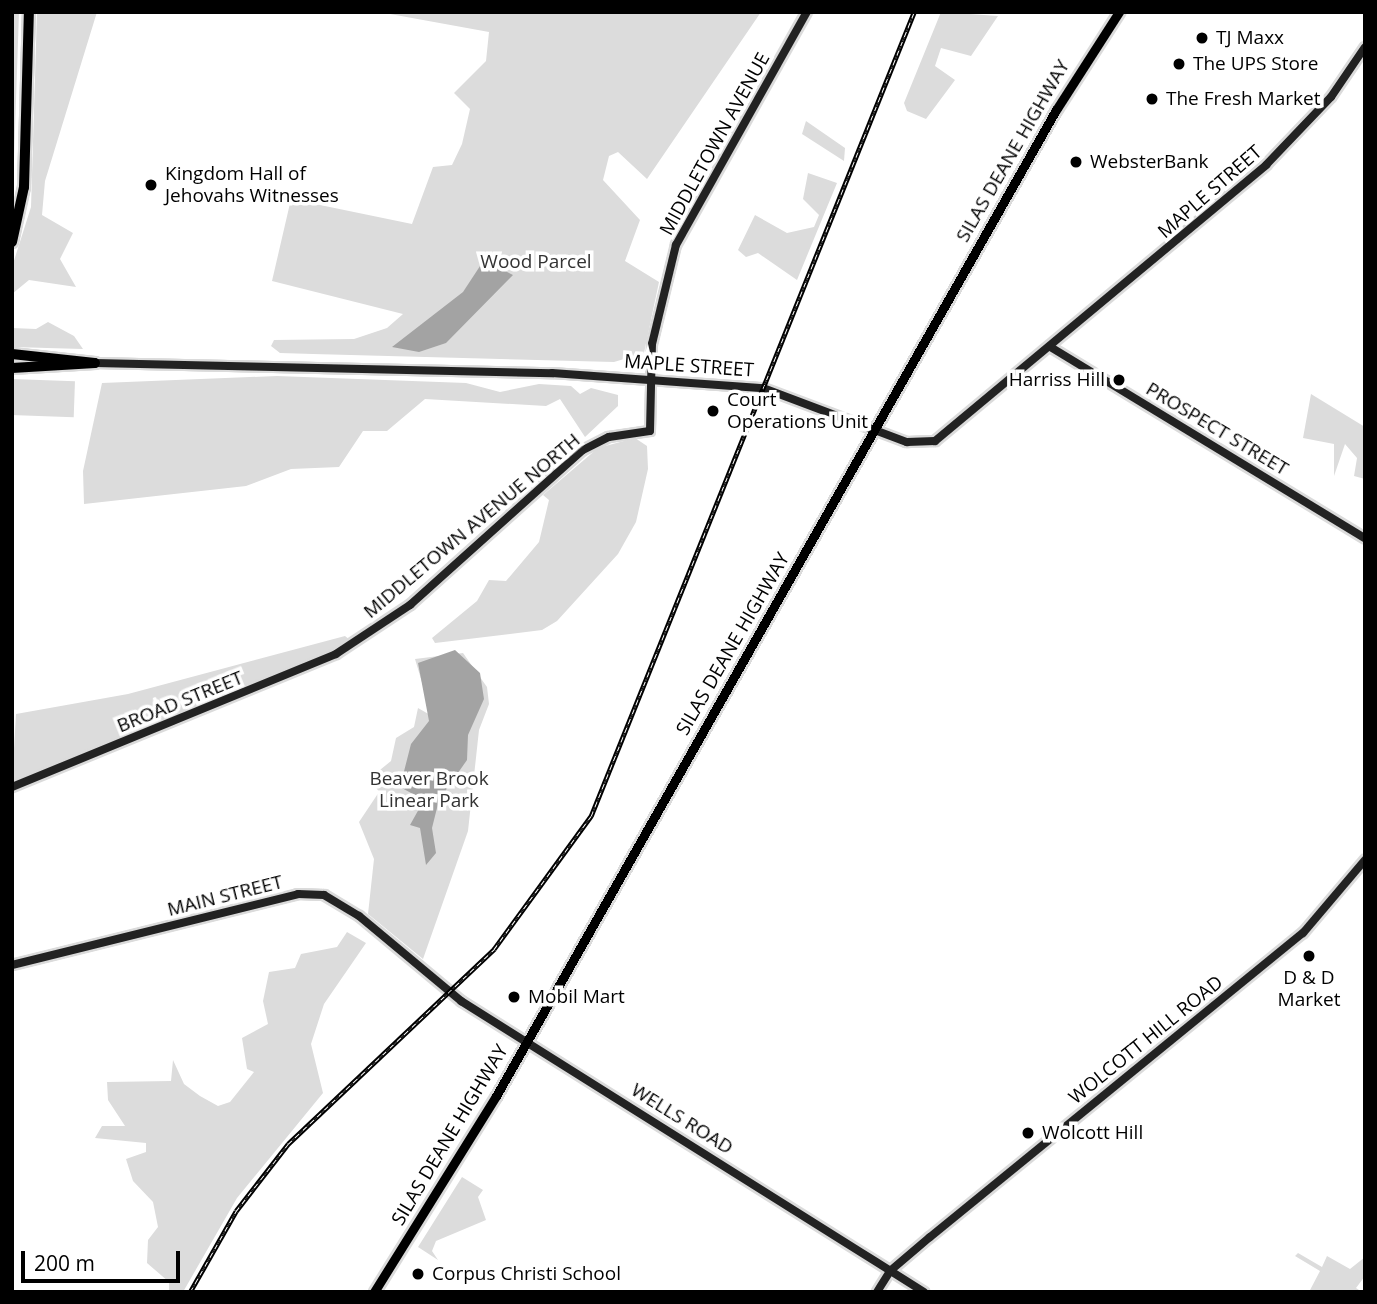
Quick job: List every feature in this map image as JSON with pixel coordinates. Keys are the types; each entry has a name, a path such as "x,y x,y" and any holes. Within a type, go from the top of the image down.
{"highway":[{"path":"12,242 24,187 29,12"},
{"path":"12,354 95,363"},
{"path":"12,368 95,363"}],"main road":[{"name":"SILAS DEANE HIGHWAY","path":"374,1292 527,1042 1056,110 1119,12"}],"street":[{"name":"MIDDLETOWN AVENUE","path":"650,431 650,378 676,245 807,12"},
{"name":"MAPLE STREET","path":"95,363 650,378 775,390 911,443 939,439 1052,348 1282,150 1338,89 1365,47"},
{"name":"PROSPECT STREET","path":"1052,348 1365,538"},
{"name":"MIDDLETOWN AVENUE NORTH","path":"357,642 410,604 583,450 593,443 650,431"},
{"name":"BROAD STREET","path":"12,787 301,671 357,642"},
{"name":"WOLCOTT HILL ROAD","path":"877,1292 890,1271 1303,933 1365,860"},
{"name":"MAIN STREET","path":"12,965 316,893 349,909 424,972"},
{"name":"WELLS ROAD","path":"424,972 527,1042 924,1292"}],"green space":[{"path":"12,12 19,12 12,218"},
{"path":"37,12 97,12 45,181 42,215 73,233 60,259 76,287 29,280 12,294 12,267 31,207"},
{"name":"Wood Parcel","path":"379,12 761,12 647,179 618,152 609,156 603,180 640,220 625,261 659,282 644,353 614,362 280,353 271,346 274,340 354,339 387,328 403,314 272,281 291,199 412,224 433,167 452,165 462,144 470,109 454,93 486,61 489,32"},
{"path":"941,12 998,16 971,56 941,48 935,66 955,80 926,119 907,111 904,103"},
{"path":"806,121 845,148 844,161 802,134"},
{"path":"808,173 837,183 797,280 758,253 746,257 738,250 755,215 787,233 814,227 819,215 803,199"},
{"path":"48,322 74,336 83,349 12,347 12,328 36,329"},
{"path":"277,376 466,383 500,392 539,384 571,386 580,394 591,388 618,395 618,406 585,437 560,399 546,406 425,399 387,431 363,431 339,467 291,469 246,486 84,504 83,471 102,383"},
{"path":"12,379 75,381 74,417 12,415"},
{"path":"1311,394 1365,427 1365,479 1354,476 1357,458 1345,444 1334,476 1334,444 1303,438"},
{"path":"635,438 647,446 648,469 636,522 618,554 557,621 542,630 435,643 432,638 477,601 489,580 506,581 539,542 549,500 543,495 598,448"},
{"path":"345,636 350,640 341,647 296,670 12,783 16,714 128,694"},
{"name":"Beaver Brook Linear Park","path":"463,653 487,687 489,704 479,730 468,831 423,959 368,914 374,859 359,822 379,792 370,778 391,761 396,738 414,727 418,708 432,716 415,659"},
{"path":"347,932 366,943 324,1004 311,1044 323,1093 237,1198 183,1292 169,1292 169,1282 147,1263 148,1240 158,1227 153,1202 133,1181 126,1159 146,1152 146,1143 95,1138 102,1126 125,1126 108,1100 107,1082 171,1081 173,1060 184,1084 200,1096 218,1106 230,1102 254,1072 247,1069 242,1038 268,1024 263,1001 269,972 295,968 301,954 337,947"},
{"path":"462,1177 483,1190 478,1197 486,1220 436,1241 432,1251 438,1260 418,1247"},
{"path":"1298,1253 1322,1267 1327,1256 1350,1269 1365,1257 1365,1276 1356,1288 1362,1292 1309,1292 1320,1271 1295,1256"}],"shaded area":[{"path":"484,260 513,275 446,343 419,352 392,347 463,292"},
{"path":"455,650 480,673 484,699 468,735 467,760 439,800 432,828 436,853 426,865 420,828 410,825 424,800 400,787 411,744 429,721 418,663"}],"railway":[{"path":"190,1292 236,1211 288,1144 494,949 591,816 914,12"}],"place":[{"name":"TJ Maxx","path":"1202,38"},
{"name":"The UPS Store","path":"1179,64"},
{"name":"The Fresh Market","path":"1152,99"},
{"name":"WebsterBank","path":"1076,162"},
{"name":"Kingdom Hall of Jehovahs Witnesses","path":"151,185"},
{"name":"Harriss Hill","path":"1119,380"},
{"name":"Court Operations Unit","path":"713,411"},
{"name":"D & D Market","path":"1309,956"},
{"name":"Mobil Mart","path":"514,997"},
{"name":"Wolcott Hill","path":"1028,1133"},
{"name":"Corpus Christi School","path":"418,1274"}]}
